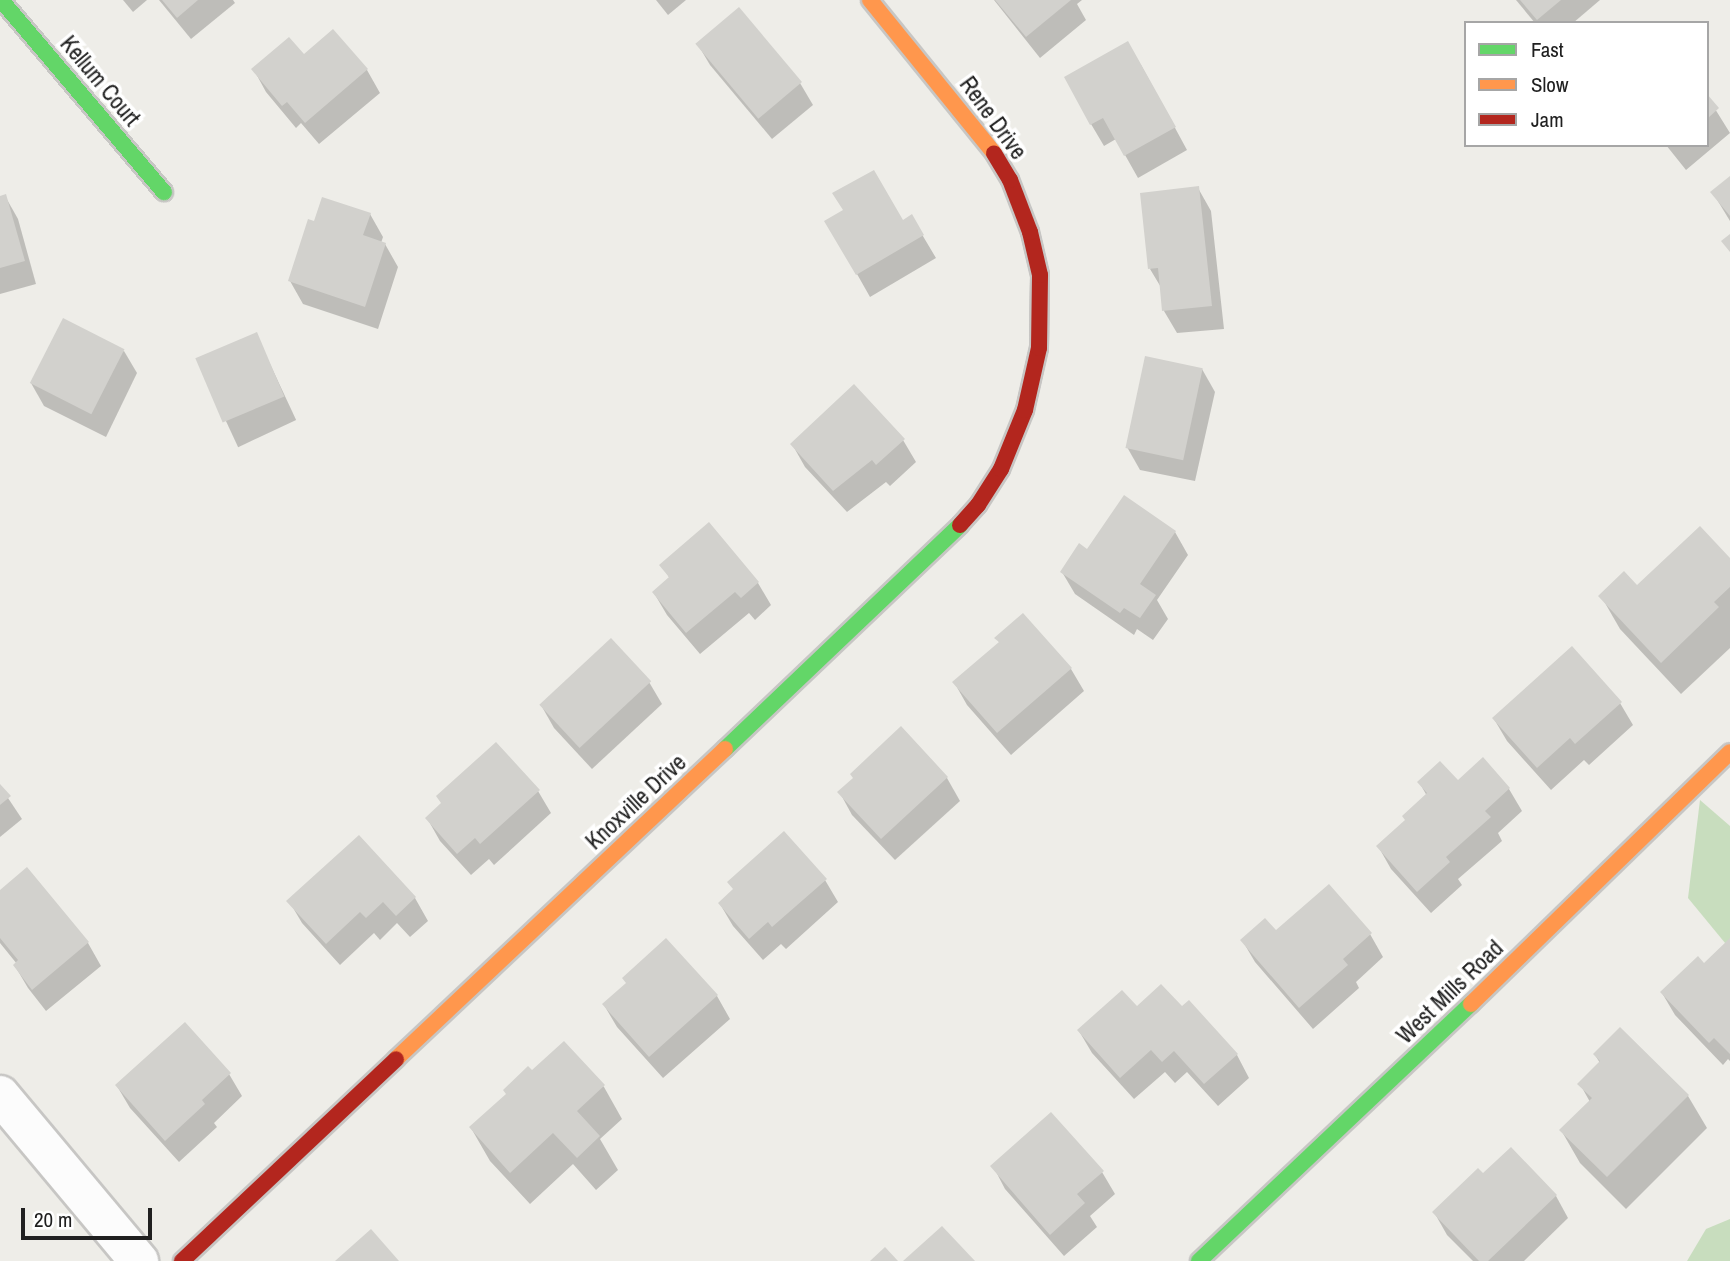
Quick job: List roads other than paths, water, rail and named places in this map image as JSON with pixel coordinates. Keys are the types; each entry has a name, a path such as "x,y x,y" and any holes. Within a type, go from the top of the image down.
{"street":[{"name":"Kellum Court","path":"1,0 164,192"},
{"name":"Rene Drive","path":"870,0 974,125 1010,180 1030,232 1040,275 1040,326"},
{"name":"Knoxville Drive","path":"182,1261 950,536 978,505 1010,449 1026,410 1039,348 1040,326"},
{"name":"West Mills Road","path":"1199,1261 1433,1041 1730,752"},
{"path":"0,1095 139,1261"}]}
